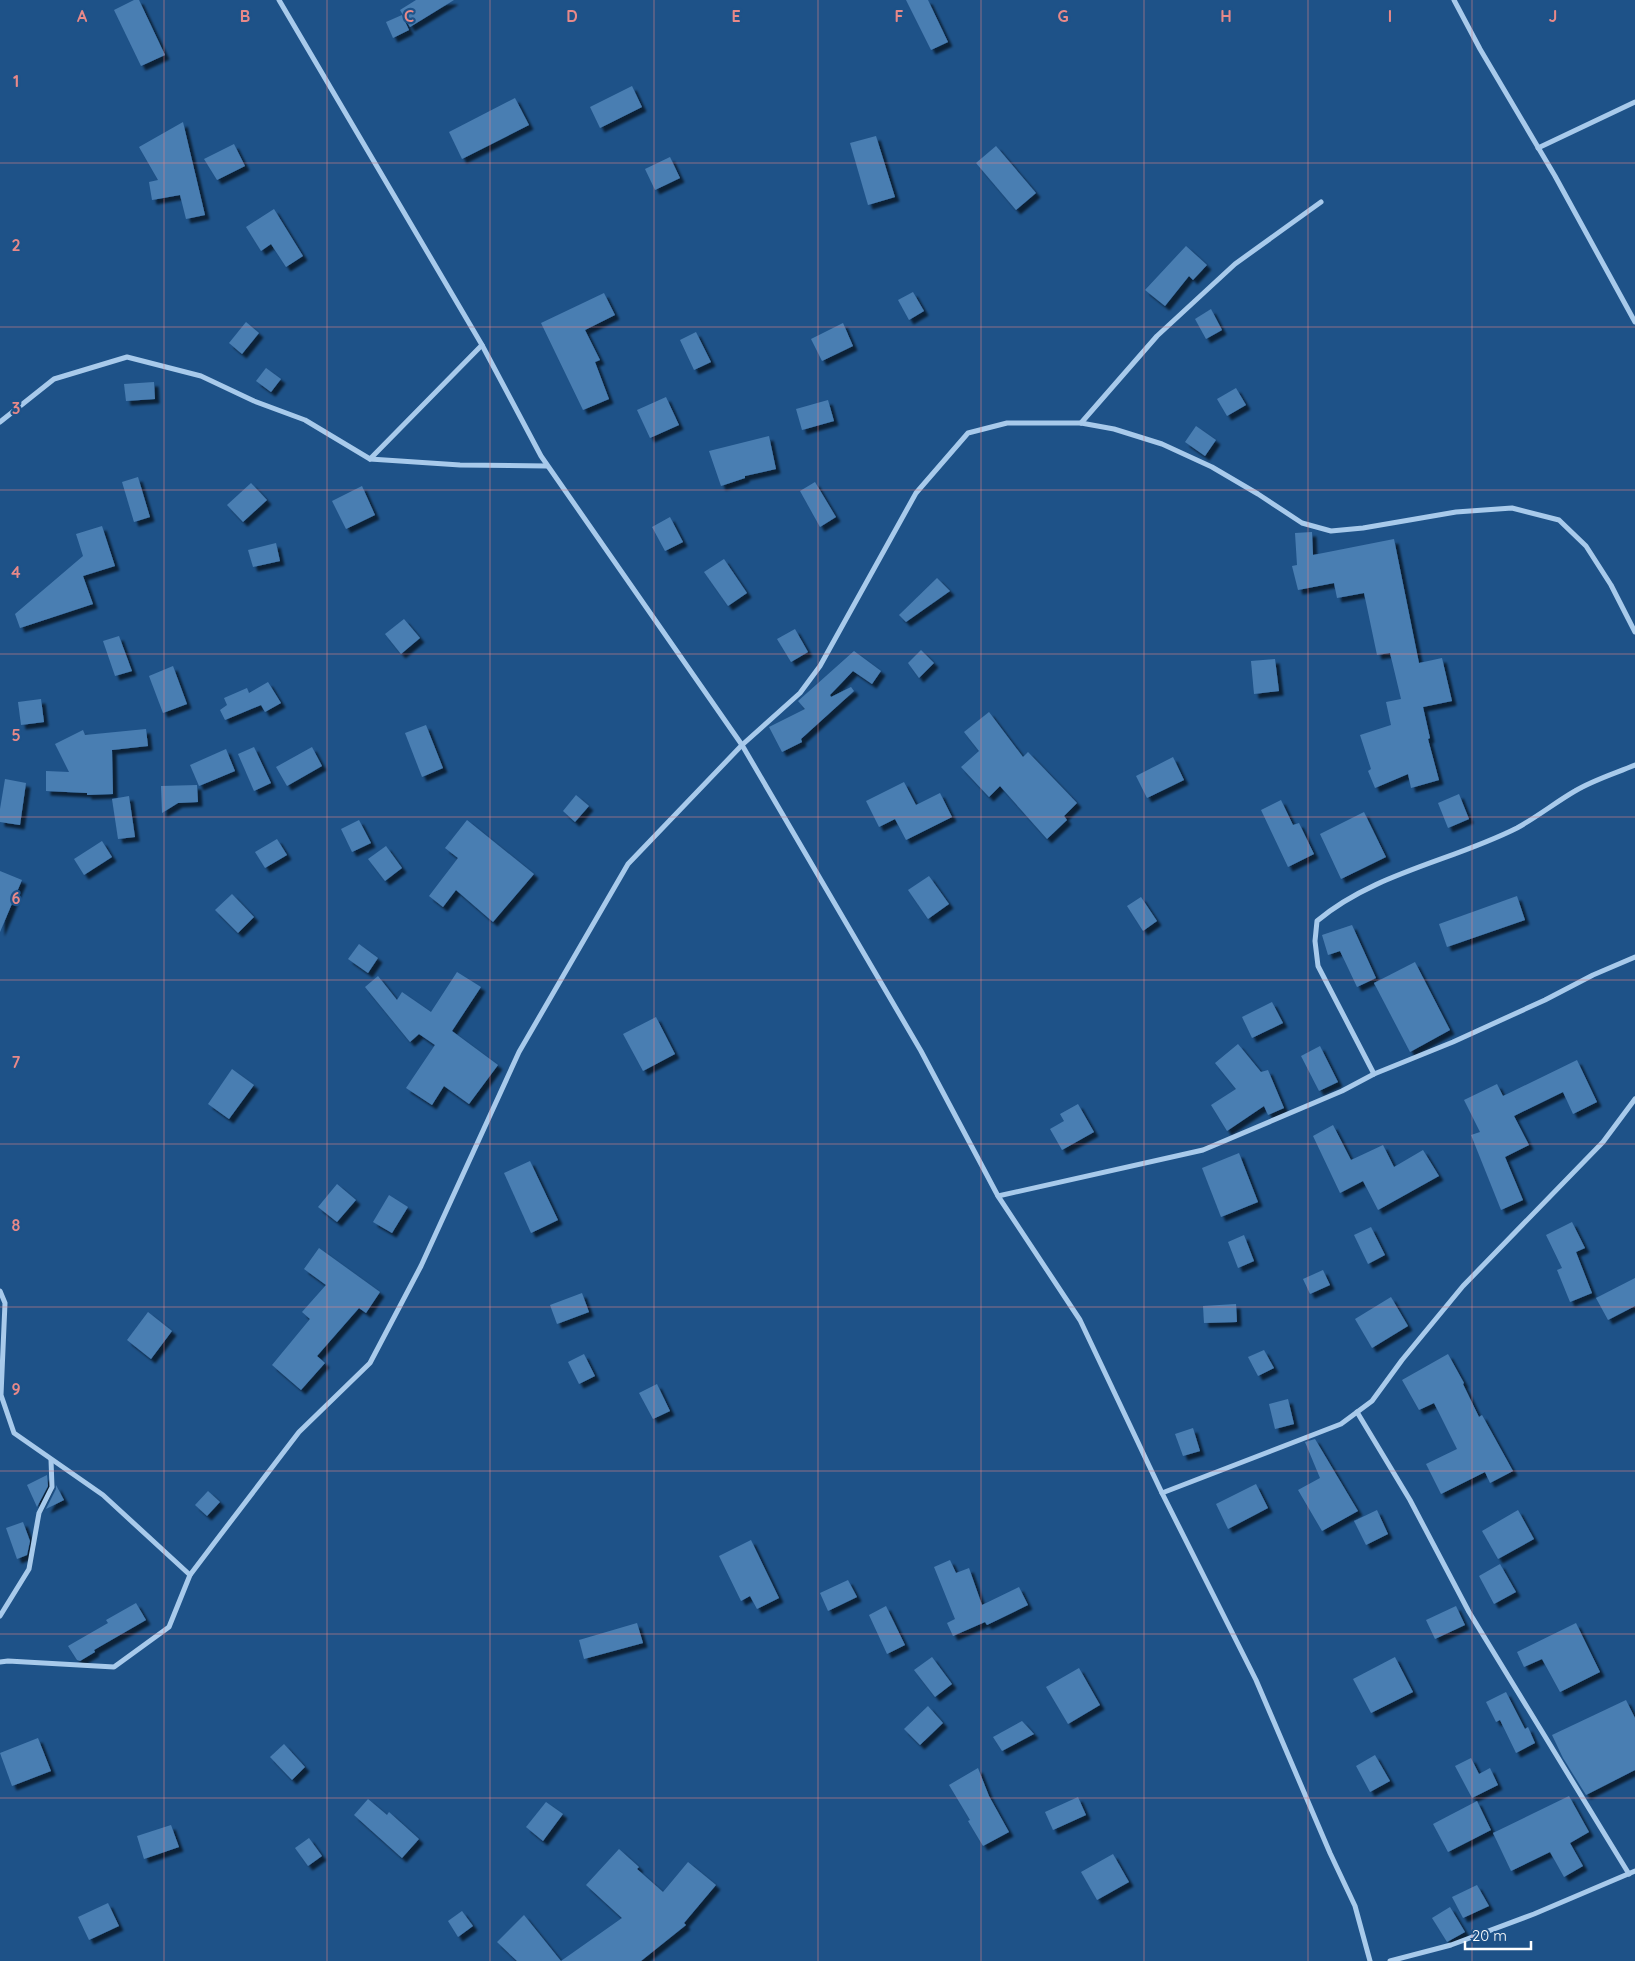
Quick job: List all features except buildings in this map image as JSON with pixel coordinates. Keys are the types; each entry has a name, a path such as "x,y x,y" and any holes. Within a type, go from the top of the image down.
{"street":[{"path":"279,0 482,344 547,466 742,745 922,1051 998,1196 1080,1320 1162,1492 1256,1680 1330,1853 1355,1906 1370,1961"},
{"path":"1454,0 1635,322"},
{"path":"1538,148 1635,102"},
{"path":"1081,423 1157,336 1235,264 1321,202"},
{"path":"370,459 482,344"},
{"path":"0,422 54,379 127,357 201,376 254,401 306,420 370,459 460,465 547,466"},
{"path":"0,1662 114,1667 169,1627 190,1575 299,1432 370,1363 421,1266 519,1052 628,864 742,745 800,693 820,666 916,493 968,433 1007,423 1081,423 1114,429 1162,444 1212,468 1302,523 1331,531 1363,528 1456,512 1512,508 1559,520 1586,546 1610,585 1635,632"},
{"path":"1374,1074 1318,966 1315,941 1317,921 1336,905 1362,892 1419,866 1478,845 1518,827 1577,790 1635,765"},
{"path":"998,1196 1203,1150 1342,1091 1374,1074 1454,1042 1545,1000 1592,975 1635,957"},
{"path":"1162,1492 1341,1424 1372,1401 1402,1360 1463,1286 1603,1142 1635,1099"},
{"path":"0,1291 5,1303 1,1395 14,1433 103,1495 190,1575"},
{"path":"1357,1412 1410,1500 1469,1612 1629,1874"},
{"path":"0,1616 29,1569 39,1514 52,1487 51,1460"},
{"path":"1390,1961 1451,1945 1534,1914 1635,1871"}]}
